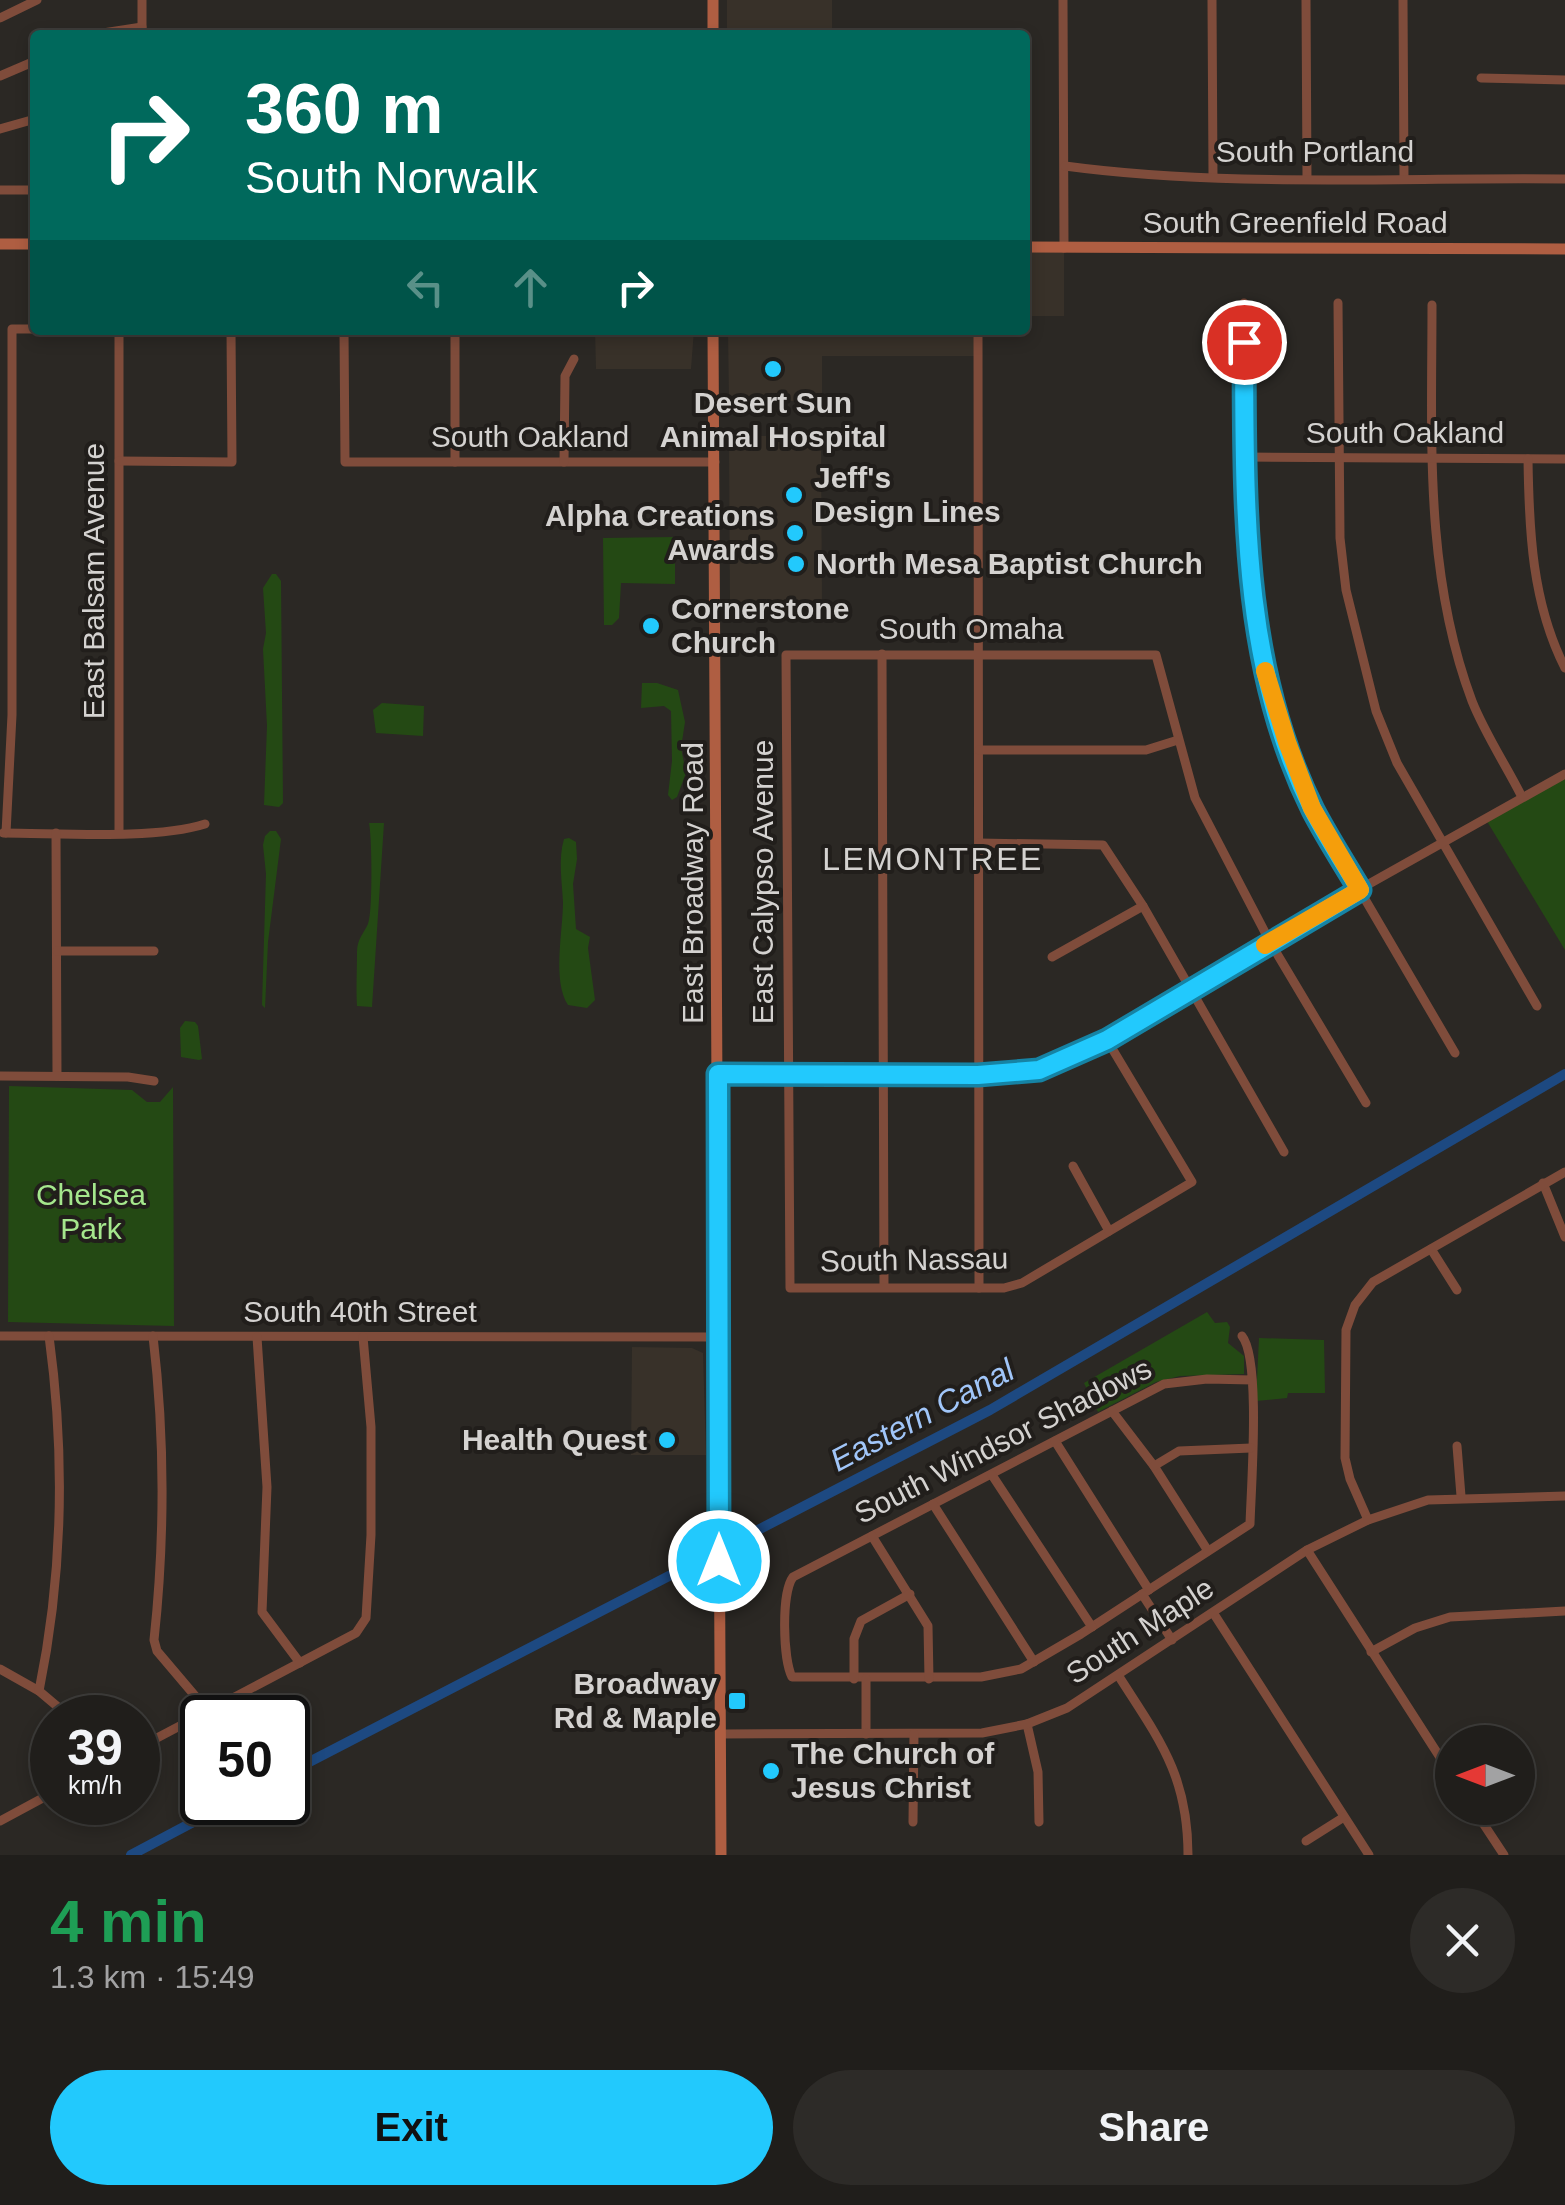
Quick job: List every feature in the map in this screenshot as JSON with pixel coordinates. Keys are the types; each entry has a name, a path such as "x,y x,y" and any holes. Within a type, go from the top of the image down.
{"main road":[{"path":"713,0 713,30"},
{"path":"0,244 30,244"},
{"name":"South Greenfield Road","path":"1030,247 1565,249"},
{"name":"East Broadway Road","path":"713,335 721,1855"}],"street":[{"path":"0,18 37,0"},
{"path":"142,0 142,30"},
{"path":"1063,0 1064,248"},
{"path":"1212,0 1213,177"},
{"path":"1306,0 1307,178"},
{"path":"1403,0 1404,177"},
{"path":"0,76 30,63"},
{"path":"1481,78 1565,80"},
{"path":"0,130 30,121"},
{"name":"South Portland","path":"1065,166 1120,174 1213,177 1565,179"},
{"path":"0,190 30,190"},
{"path":"1244,303 1246,530 1265,670 1312,808 1455,1052"},
{"path":"1338,303 1340,538 1346,590 1365,673 1397,763 1537,1006"},
{"path":"1432,305 1432,459 1440,584 1454,648 1473,704 1522,796"},
{"path":"30,329 12,328 6,598 12,715 3,833 119,832 204,824"},
{"name":"East Balsam Avenue","path":"119,335 119,832"},
{"path":"119,461 232,462 231,335"},
{"name":"South Oakland","path":"344,335 345,462 715,462"},
{"path":"455,335 455,462"},
{"path":"978,335 978,1288"},
{"path":"564,462 564,376 574,360"},
{"name":"South Oakland","path":"1244,457 1565,459"},
{"path":"1528,459 1533,564 1544,612 1565,668"},
{"path":"882,654 884,1287"},
{"name":"South Omaha","path":"786,655 1156,655 1178,740"},
{"name":"East Calypso Avenue","path":"786,655 790,1288"},
{"path":"0,715 12,715"},
{"path":"979,750 1146,750 1178,740 1196,798 1270,942 1366,1103"},
{"path":"718,1074 978,1075 1039,1070 1107,1040 1565,774"},
{"path":"56,833 57,1076"},
{"path":"980,843 1103,845 1143,906 1284,1152"},
{"path":"1052,958 1143,906"},
{"path":"57,951 154,951"},
{"name":"South Nassau","path":"790,1288 1004,1288 1022,1284 1192,1182 1107,1040"},
{"path":"0,1076 135,1077 154,1081"},
{"path":"1073,1166 1109,1231"},
{"path":"1368,1520 1345,1458 1346,1330 1355,1305 1374,1282 1565,1172"},
{"path":"1543,1183 1565,1236"},
{"path":"1431,1249 1457,1290"},
{"name":"South 40th Street","path":"0,1336 720,1337"},
{"path":"39,1691 49,1642 59,1525 59,1448 49,1336"},
{"path":"153,1336 163,1434 164,1499 154,1640 157,1651 194,1695"},
{"path":"257,1336 267,1487 262,1612 300,1663"},
{"path":"910,1594 861,1621 854,1640 854,1680 1004,1674 1034,1662 1092,1628 1250,1524 1252,1380 1249,1344 1242,1336"},
{"path":"236,1695 356,1633 366,1618 371,1535 364,1337"},
{"name":"South Windsor Shadows","path":"854,1680 792,1677 786,1664 788,1584 794,1578 1164,1384 1207,1379 1252,1380"},
{"path":"1112,1411 1154,1466 1208,1551"},
{"path":"1054,1441 1172,1640"},
{"path":"1457,1446 1461,1496"},
{"path":"1154,1466 1180,1451 1252,1448"},
{"path":"992,1474 1092,1628"},
{"name":"South Maple","path":"720,1734 982,1733 1027,1724 1067,1708 1307,1550 1368,1520 1428,1500 1461,1496 1565,1496"},
{"path":"933,1504 1034,1662"},
{"path":"872,1536 928,1626 929,1679"},
{"path":"1307,1550 1435,1750"},
{"path":"1371,1652 1415,1628 1450,1618 1565,1611"},
{"path":"1214,1614 1368,1855"},
{"path":"0,1669 44,1695"},
{"path":"1118,1675 1172,1764 1183,1796 1188,1855"},
{"path":"866,1680 866,1734"},
{"path":"1027,1724 1038,1772 1039,1822"},
{"path":"913,1822 914,1734"},
{"path":"0,1821 30,1805"},
{"path":"1306,1841 1344,1817"},
{"path":"1484,1825 1504,1855"}],"shaded area":[{"path":"727,0 832,0 832,30 727,30"},
{"path":"1030,247 1064,248 1064,316 1030,316"},
{"path":"595,335 694,335 691,369 596,369"},
{"path":"728,335 978,335 979,356 822,356 822,401 729,401"},
{"path":"729,436 821,436 822,607 730,606"},
{"path":"632,1347 692,1348 703,1353 706,1455 631,1455"}],"green space":[{"path":"675,537 675,584 621,583 619,618 612,625 604,625 603,538"},
{"path":"272,574 281,581 283,803 279,807 264,805 267,726 263,588"},
{"path":"642,683 678,690 685,722 681,748 686,773 677,797 672,800 668,795 671,711 664,706 641,708"},
{"path":"382,703 424,706 423,736 376,733 373,710"},
{"path":"1565,772 1565,950 1485,818"},
{"path":"369,823 384,823 372,1007 357,1006 357,947 371,906"},
{"path":"270,831 276,831 281,839 268,942 265,1008 263,845"},
{"path":"564,839 576,842 576,929 590,937 595,1000 587,1008 568,1005 560,983 561,854"},
{"path":"185,1021 198,1026 202,1059 181,1057 180,1028"},
{"name":"Chelsea Park","path":"9,1086 132,1090 147,1102 160,1102 173,1087 174,1326 8,1322"},
{"path":"1207,1312 1215,1323 1227,1322 1230,1327 1228,1343 1244,1356 1244,1374 1180,1376 1156,1382 1098,1412 1084,1383"},
{"path":"1259,1338 1324,1340 1325,1393 1288,1393 1287,1398 1256,1401"}],"waterway":[{"name":"Eastern Canal","path":"310,1762 990,1410 1565,1074"},
{"name":"Eastern Canal","path":"131,1855 188,1825"}],"slow traffic":[{"path":"1265,671 1312,808 1360,890 1265,945"}],"place":[{"name":"Desert Sun Animal Hospital","path":"773,369"},
{"name":"Jeff's Design Lines","path":"794,495"},
{"name":"Alpha Creations Awards","path":"795,533"},
{"name":"North Mesa Baptist Church","path":"796,564"},
{"name":"Cornerstone Church","path":"651,626"},
{"name":"Health Quest","path":"667,1440"},
{"name":"Broadway Rd & Maple","path":"737,1701"},
{"name":"The Church of Jesus Christ","path":"771,1771"}],"district":[{"name":"LEMONTREE","path":"933,859"}],"route":[{"path":"719,1561 718,1074 978,1075 1039,1070 1107,1040 1360,890 1312,808 1265,670 1246,530 1244,342"}]}
